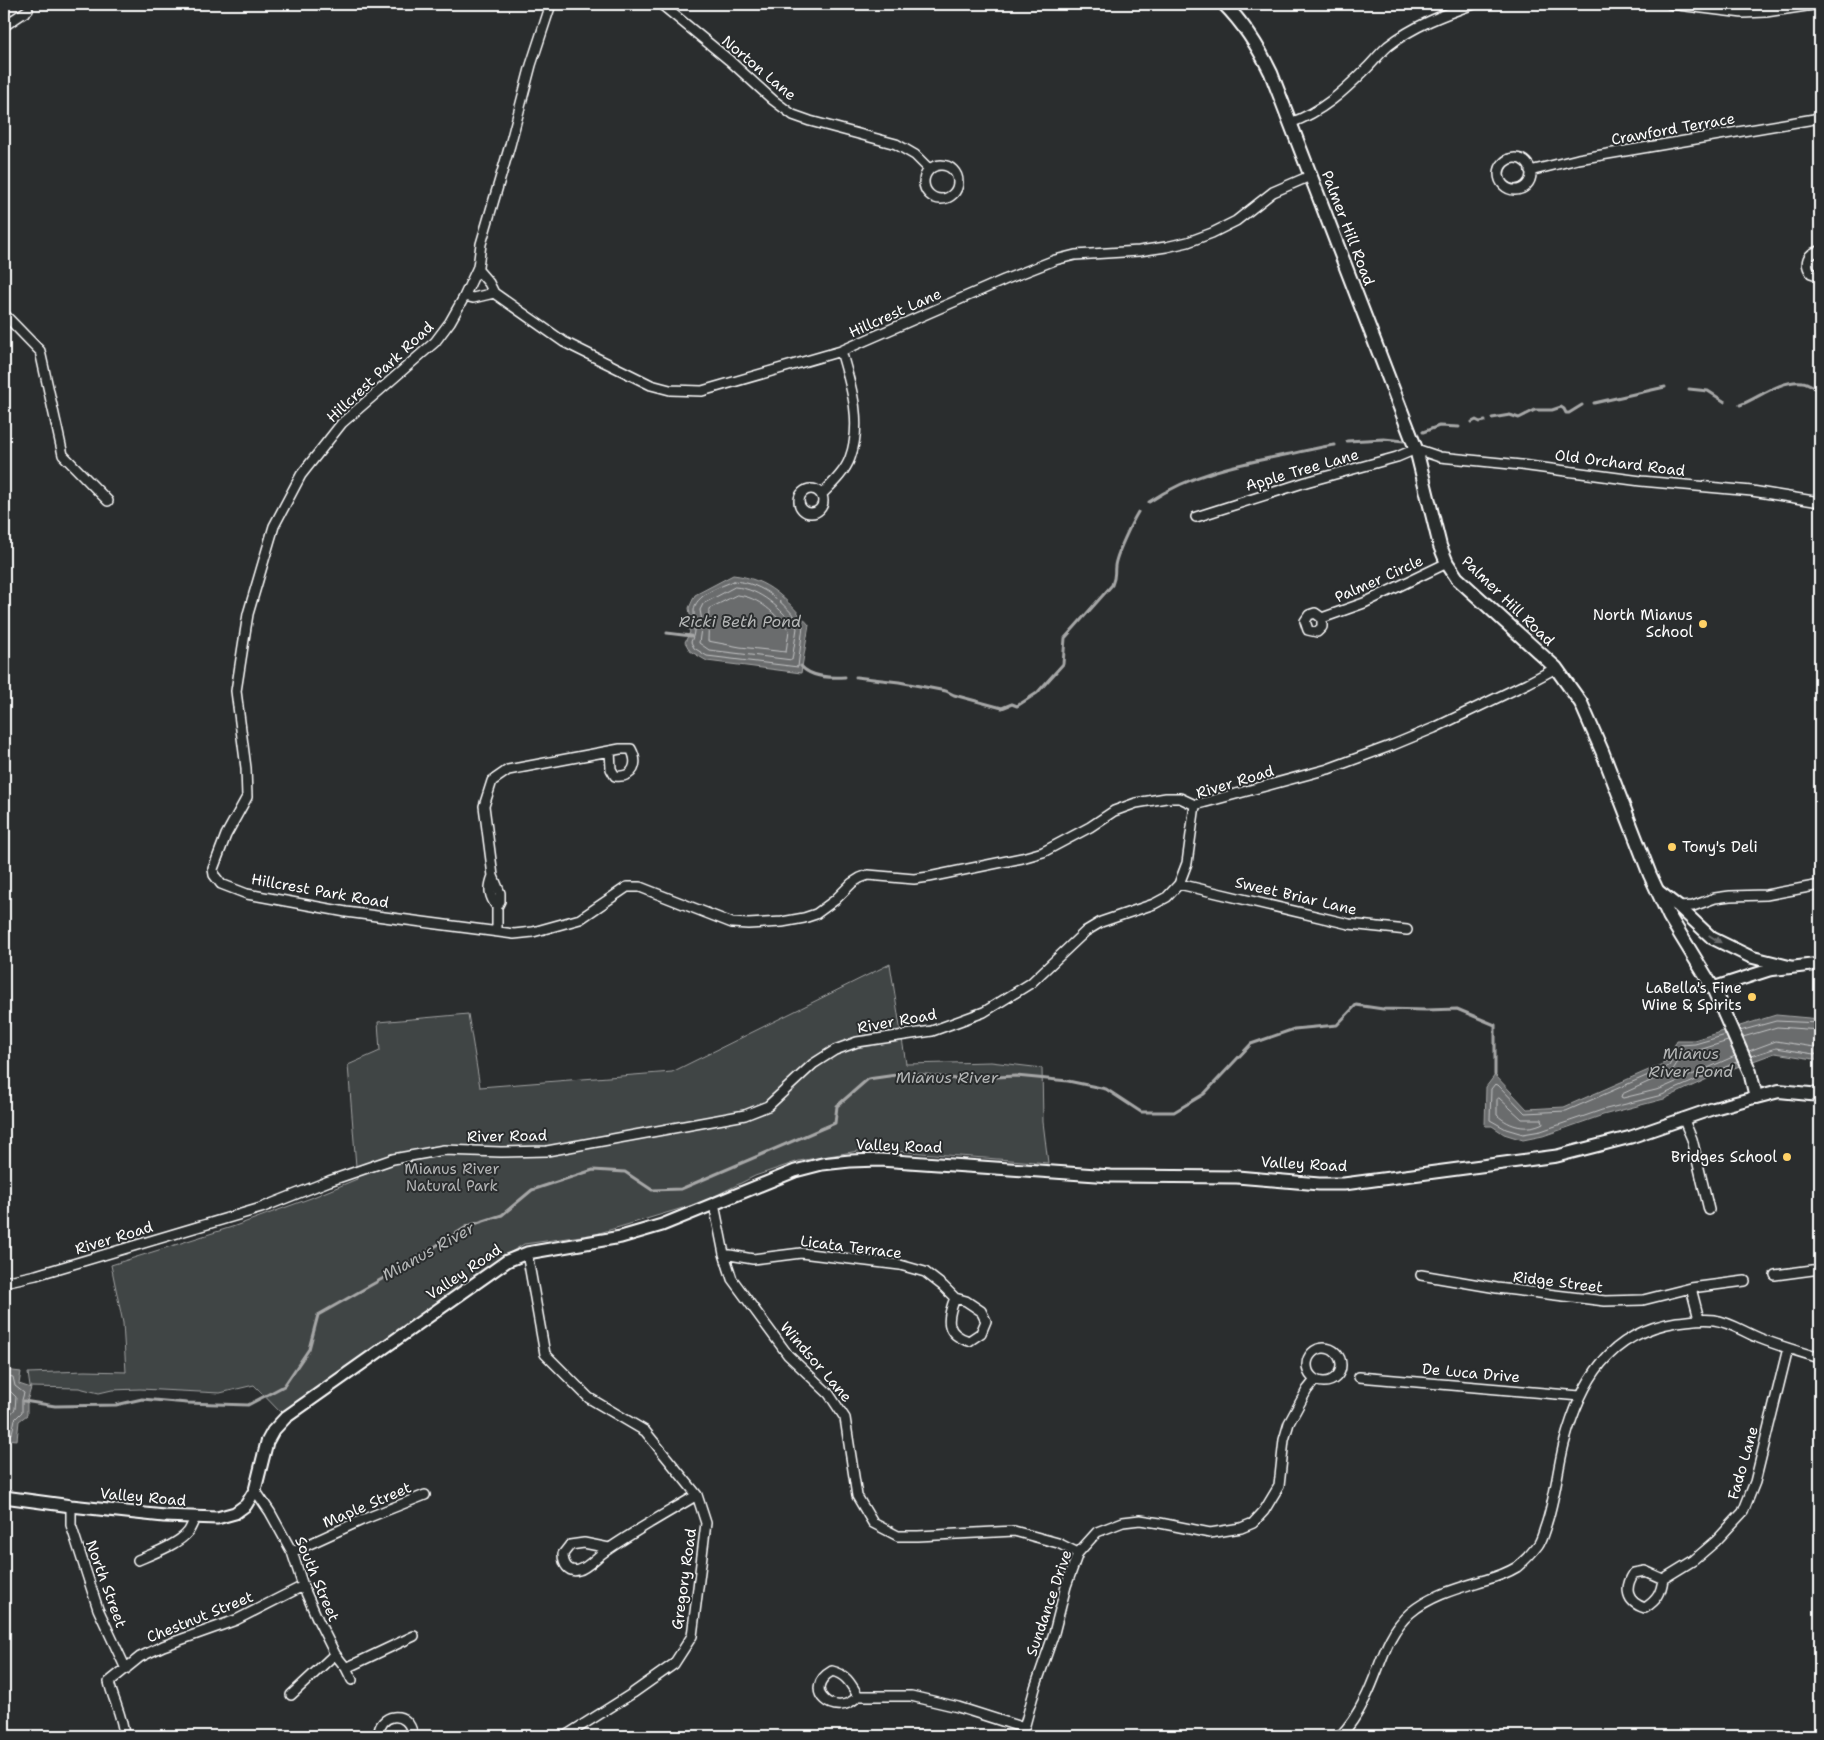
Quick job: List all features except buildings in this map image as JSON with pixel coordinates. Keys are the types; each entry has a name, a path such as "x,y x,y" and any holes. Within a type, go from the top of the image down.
{"main road":[{"name":"Palmer Hill Road","path":"1224,4 1244,28 1263,57 1290,123 1416,449 1440,546 1447,563 1457,578 1556,668 1581,704 1591,724 1664,907 1713,988 1750,1072 1756,1097"},
{"name":"Valley Road","path":"1756,1097 1779,1091 1820,1095"}],"street":[{"name":"Hillcrest Park Road","path":"551,4 531,65 510,146 481,244 477,269 464,296 450,322 435,342 342,423 301,475 274,526 248,614 236,691 246,768 247,797 226,835 213,869 221,884 247,894 346,912 514,934 533,932 580,919 627,887 640,887 732,923 774,922 804,918 824,910 852,883 868,875 914,879 1022,858 1043,852 1090,827 1114,811 1136,803 1166,798 1180,798 1195,805"},
{"name":"Norton Lane","path":"661,4 793,115 896,144 915,155 929,169"},
{"path":"1290,123 1317,111 1330,102 1387,46 1421,26 1474,4"},
{"path":"1670,4 1743,12 1766,12 1819,4 1820,11"},
{"path":"4,26 28,10"},
{"name":"Crawford Terrace","path":"1530,171 1578,160 1820,118"},
{"name":"Hillcrest Lane","path":"477,269 490,283 494,293 564,342 651,385 670,390 702,392 841,351 1004,280 1055,260 1075,255 1166,247 1188,242 1212,233 1243,217 1273,192 1310,176"},
{"path":"1820,251 1812,254 1808,258 1807,263 1811,273 1820,276"},
{"path":"464,296 472,298 483,297 494,293"},
{"path":"4,314 40,351 64,455 108,501"},
{"path":"822,494 836,480 850,458 857,423 850,382 841,351"},
{"name":"Old Orchard Road","path":"1416,449 1440,457 1521,465 1642,481 1752,491 1820,502"},
{"name":"Apple Tree Lane","path":"1196,517 1306,482 1397,457 1416,449"},
{"name":"Palmer Circle","path":"1322,618 1364,603 1447,563"},
{"name":"River Road","path":"4,1282 36,1275 262,1208 329,1181 393,1159 444,1150 501,1152 547,1150 745,1115 768,1106 813,1064 835,1050 857,1042 932,1031 984,1012 1031,984 1086,931 1100,922 1154,904 1168,897 1180,884 1187,863 1195,805 1328,769 1393,745 1528,684 1556,668"},
{"path":"497,931 497,907 500,901 500,893 493,876 484,806 492,781 508,770 610,751"},
{"name":"Sweet Briar Lane","path":"1180,884 1348,924 1407,930"},
{"path":"1679,907 1693,906 1722,897 1766,895 1820,885"},
{"path":"1657,890 1679,907 1712,938 1751,956 1791,967"},
{"path":"1713,988 1769,970 1820,964"},
{"name":"Valley Road","path":"4,1497 71,1506 195,1518 217,1518 235,1514 246,1505 255,1490 267,1442 273,1431 286,1417 507,1261 527,1253 621,1237 662,1225 795,1171 822,1164 880,1160 1111,1176 1237,1177 1319,1184 1344,1184 1557,1156 1631,1137 1683,1118 1756,1097"},
{"path":"1683,1118 1692,1139 1709,1210"},
{"path":"714,1204 724,1254"},
{"name":"Gregory Road","path":"527,1253 545,1354 589,1398 645,1431 697,1495 706,1524 692,1636 674,1664 633,1693 565,1736"},
{"name":"Licata Terrace","path":"724,1254 753,1259 800,1253 900,1266 924,1272 955,1298 966,1301 981,1311 986,1321 981,1333 969,1341 957,1338 950,1327 948,1316 955,1298"},
{"name":"Windsor Lane","path":"724,1254 732,1279 788,1355 829,1394 845,1418 857,1496 873,1523 898,1536 1014,1530 1058,1544 1078,1553"},
{"path":"1775,1276 1820,1269"},
{"name":"Ridge Street","path":"1421,1275 1496,1288 1605,1301 1643,1300 1691,1288 1745,1281"},
{"path":"1691,1288 1699,1319"},
{"path":"1340,1736 1352,1724 1366,1698 1384,1653 1398,1625 1426,1601 1501,1575 1516,1567 1539,1544 1552,1507 1564,1445 1580,1396 1586,1383 1598,1367 1622,1343 1639,1332 1654,1327 1699,1319 1714,1320 1728,1324 1758,1338 1820,1358"},
{"name":"Fado Lane","path":"1663,1579 1694,1560 1716,1541 1743,1512 1755,1482 1788,1348"},
{"name":"De Luca Drive","path":"1359,1377 1580,1396"},
{"name":"Sundance Drive","path":"1023,1732 1078,1553 1097,1532 1122,1522 1140,1520 1160,1522 1210,1532 1241,1528 1253,1523 1264,1511 1279,1486 1284,1440 1289,1423 1306,1390 1315,1380"},
{"name":"South Street","path":"255,1490 270,1512 292,1552 303,1586 335,1654 346,1668 352,1680"},
{"name":"Maple Street","path":"292,1552 362,1520 426,1495"},
{"path":"609,1548 584,1544 570,1545 563,1554 564,1562 570,1570 578,1571 587,1567 609,1548 697,1495"},
{"name":"North Street","path":"71,1506 71,1525 98,1609 126,1669"},
{"path":"138,1560 159,1551 183,1537 188,1533 195,1518"},
{"path":"1645,1571 1663,1579 1661,1592 1655,1602 1645,1608 1636,1605 1629,1596 1628,1582 1634,1573 1645,1571"},
{"name":"Chestnut Street","path":"124,1736 120,1715 113,1699 109,1682 140,1657 163,1646 236,1620 303,1586"},
{"path":"346,1668 414,1636"},
{"path":"291,1695 335,1654"},
{"path":"858,1696 845,1675 832,1670 821,1679 818,1688 824,1699 834,1706 844,1706 852,1703 858,1696 911,1696 958,1708 1023,1732"},
{"path":"379,1736 378,1730 383,1722 391,1718 400,1717 407,1720 413,1736"}],"green space":[{"name":"Mianus River Natural Park","path":"890,964 906,1064 991,1062 1042,1068 1043,1122 1048,1163 870,1149 799,1161 755,1176 703,1202 596,1234 524,1244 479,1272 282,1414 254,1385 220,1393 140,1389 112,1390 99,1393 79,1388 30,1387 28,1373 126,1372 123,1323 111,1265 235,1226 357,1179 348,1065 380,1051 378,1022 468,1014 480,1087 672,1072"}],"water":[{"name":"Ricki Beth Pond","path":"733,575 746,577 767,586 784,599 809,625 801,673 707,661 690,651 685,642 690,632 688,628 691,620 689,608 695,595"},
{"name":"Mianus River Pond","path":"1776,1015 1820,1019 1820,1060 1775,1053 1718,1074 1664,1099 1603,1115 1543,1136 1523,1140 1504,1134 1492,1126 1485,1126 1486,1087 1495,1075 1527,1109 1564,1107 1667,1062 1677,1040 1694,1040"},
{"path":"5,1370 21,1372 19,1384 31,1388 27,1401 27,1415 19,1421 17,1440 4,1439"}],"waterway":[{"path":"1740,405 1778,386 1794,382 1807,383 1820,390"},
{"path":"1594,403 1665,387"},
{"path":"1689,389 1708,391 1725,402"},
{"path":"1492,418 1510,415 1519,418 1535,410 1552,410 1561,407 1566,413 1569,413 1582,405"},
{"path":"1472,422 1476,420 1480,422 1485,421"},
{"path":"1423,432 1439,426 1459,427"},
{"path":"1347,441 1384,439 1404,441"},
{"path":"1149,502 1182,484 1216,471 1335,445"},
{"path":"856,677 899,682 946,691 954,695 1002,708 1012,704 1017,706 1037,693 1063,664 1065,638 1112,585 1118,554 1138,512"},
{"path":"667,633 691,636"},
{"path":"801,666 815,675 845,677"},
{"name":"Mianus River","path":"24,1401 55,1406 116,1405 142,1399 248,1405 284,1386 309,1349 318,1315 389,1275 468,1226 502,1215 532,1190 593,1170 625,1172 652,1190 681,1189 835,1123 837,1106 868,1079 910,1073 956,1079 1016,1076 1068,1081 1106,1089 1141,1112 1174,1112 1204,1094 1251,1044 1294,1029 1337,1025 1356,1005 1383,1009 1457,1009 1495,1025 1495,1075"}],"place":[{"name":"North Mianus School","path":"1703,624"},
{"name":"Tony's Deli","path":"1672,847"},
{"name":"LaBella's Fine Wine & Spirits","path":"1752,997"},
{"name":"Bridges School","path":"1787,1157"}]}
